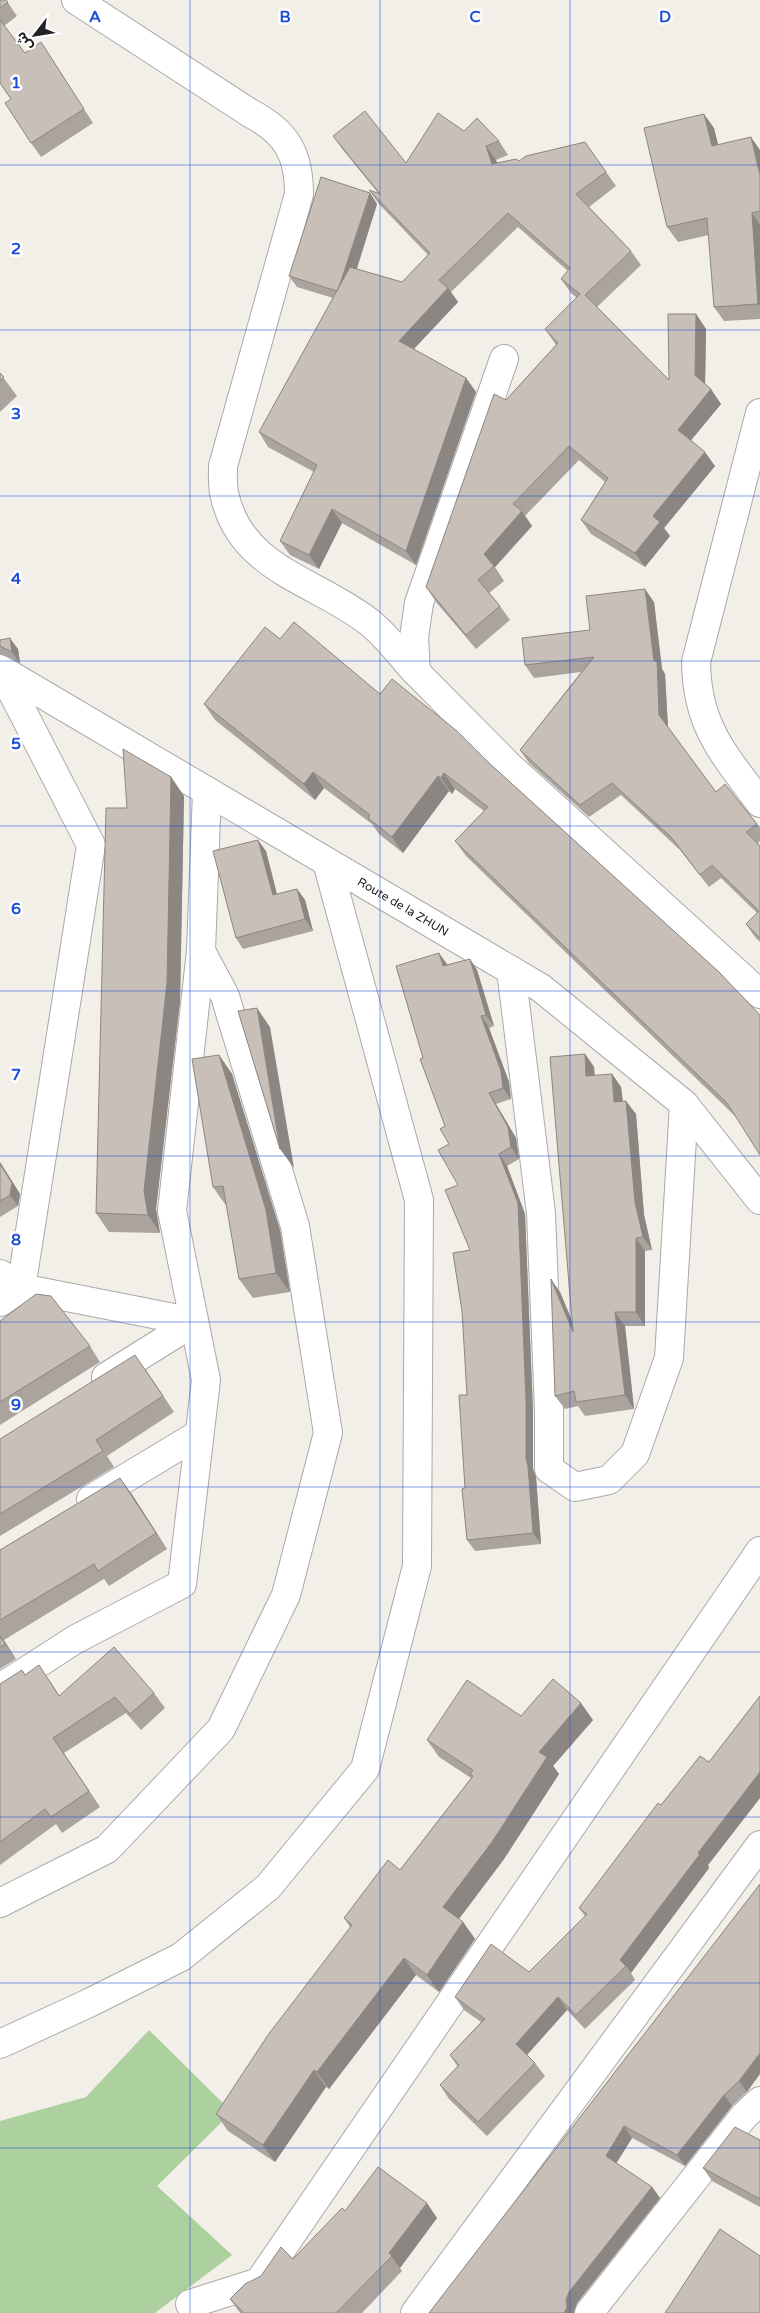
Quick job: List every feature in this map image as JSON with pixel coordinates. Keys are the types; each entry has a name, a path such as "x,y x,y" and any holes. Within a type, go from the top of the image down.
{"street":[{"path":"76,0 250,113 268,122 283,136 293,154 299,174 298,194 223,466 224,495 233,523 250,547 273,565 370,623 509,766 760,994"},
{"path":"416,672 414,637 419,603 504,359"},
{"path":"760,412 696,662 696,688 701,712 711,735 760,803"},
{"path":"0,669 91,844 7,1288 194,1322"},
{"name":"Route de la ZHUN","path":"0,669 541,988 684,1104 760,1200"},
{"path":"0,1688 76,1639 182,1584 206,1380 172,1211 201,951 207,791"},
{"path":"0,2044 89,2003 180,1956 268,1887 365,1768 417,1566 419,1200 326,862"},
{"path":"0,1903 107,1849 221,1729 286,1595 328,1433 295,1226 225,996 201,951"},
{"path":"511,970 541,1213 549,1411 549,1469 575,1487 609,1480 635,1454 668,1358 684,1104"},
{"path":"84,1391 194,1322"},
{"path":"66,1514 199,1434"},
{"path":"190,2304 259,2282 760,1551"},
{"path":"416,2313 760,1845"},
{"path":"589,2313 744,2116 760,2100"}],"green space":[{"path":"149,2030 232,2112 157,2186 232,2255 155,2313 0,2313 0,2121 86,2097"}],"building":[{"path":"0,0 6,0 8,2 0,8"},
{"path":"0,20 25,53 41,42 84,109 31,143 5,103 11,99 0,83"},
{"path":"365,111 406,163 438,113 464,131 477,118 499,141 486,146 492,164 516,159 519,161 526,156 585,142 606,172 576,194 631,251 585,295 669,380 668,314 696,314 695,375 711,389 678,430 705,452 653,516 660,522 635,553 581,520 608,478 569,446 513,504 522,511 484,554 494,566 478,580 500,606 466,635 426,587 494,394 506,400 558,343 545,329 580,294 561,279 570,268 508,213 439,280 448,288 399,341 466,378 406,551 332,509 309,555 280,541 317,465 259,432 350,267 402,282 430,253 369,190 380,194 333,136"},
{"path":"704,114 712,146 751,137 760,175 760,211 752,213 758,304 714,307 707,218 667,227 644,128"},
{"path":"321,177 370,193 337,291 289,276"},
{"path":"0,373 4,377 0,381"},
{"path":"645,589 654,661 657,661 659,715 716,792 725,784 757,824 746,832 760,846 760,938 746,924 759,911 712,865 700,875 671,837 612,783 580,805 520,750 594,657 525,665 522,638 590,630 586,596"},
{"path":"294,622 380,694 392,679 457,731 488,762 719,972 760,1015 760,1155 727,1103 455,841 488,807 444,773 441,778 438,776 392,837 368,818 370,815 313,772 304,784 204,704 265,627 280,639"},
{"path":"10,638 12,652 0,646 0,640"},
{"path":"123,749 171,777 167,983 144,1191 148,1215 96,1213 106,808 127,808"},
{"path":"258,840 273,895 297,889 305,919 236,938 213,851"},
{"path":"439,953 443,966 470,959 486,1015 481,1016 501,1071 503,1088 489,1093 508,1127 511,1147 499,1154 518,1203 526,1400 526,1458 533,1533 467,1540 462,1489 465,1488 459,1395 467,1395 462,1311 453,1253 470,1250 445,1190 458,1185 438,1150 449,1144 440,1129 445,1126 420,1059 423,1058 396,966"},
{"path":"257,1008 280,1149 238,1011"},
{"path":"585,1054 586,1076 612,1074 614,1102 626,1101 635,1202 643,1237 636,1238 636,1312 615,1312 625,1395 576,1402 574,1391 555,1396 551,1279 573,1332 550,1057"},
{"path":"219,1055 266,1210 276,1273 239,1279 223,1186 213,1187 192,1059"},
{"path":"0,1164 12,1183 10,1195 0,1201"},
{"path":"36,1294 51,1296 90,1346 0,1402 0,1321"},
{"path":"135,1355 163,1396 96,1440 103,1451 0,1514 0,1439"},
{"path":"120,1478 156,1533 98,1571 94,1564 0,1620 0,1550"},
{"path":"0,1636 5,1644 0,1647"},
{"path":"114,1647 154,1693 130,1714 115,1697 53,1738 89,1791 51,1817 45,1809 0,1842 0,1684 22,1670 25,1675 39,1665 59,1696"},
{"path":"553,1679 581,1703 539,1752 547,1757 492,1842 443,1907 463,1922 427,1975 404,1958 317,2072 314,2070 263,2145 216,2114 268,2035 352,1925 344,1918 388,1860 400,1870 473,1776 470,1774 473,1770 427,1740 467,1680 521,1716"},
{"path":"760,1696 760,1772 620,1960 626,1966 576,2015 558,1997 516,2044 535,2063 478,2122 440,2085 459,2065 450,2055 485,2019 455,1997 491,1944 529,1972 587,1914 579,1908 658,1803 661,1805 700,1756 709,1762"},
{"path":"760,1884 760,2053 677,2155 624,2126 606,2156 652,2187 569,2292 566,2300 567,2308 564,2313 429,2313"},
{"path":"735,2127 760,2140 760,2199 703,2168"},
{"path":"378,2167 427,2203 389,2253 392,2256 336,2313 244,2313 230,2299 245,2284 261,2276 281,2247 293,2259 342,2208 345,2211"},
{"path":"720,2229 760,2256 760,2313 665,2313"}]}
